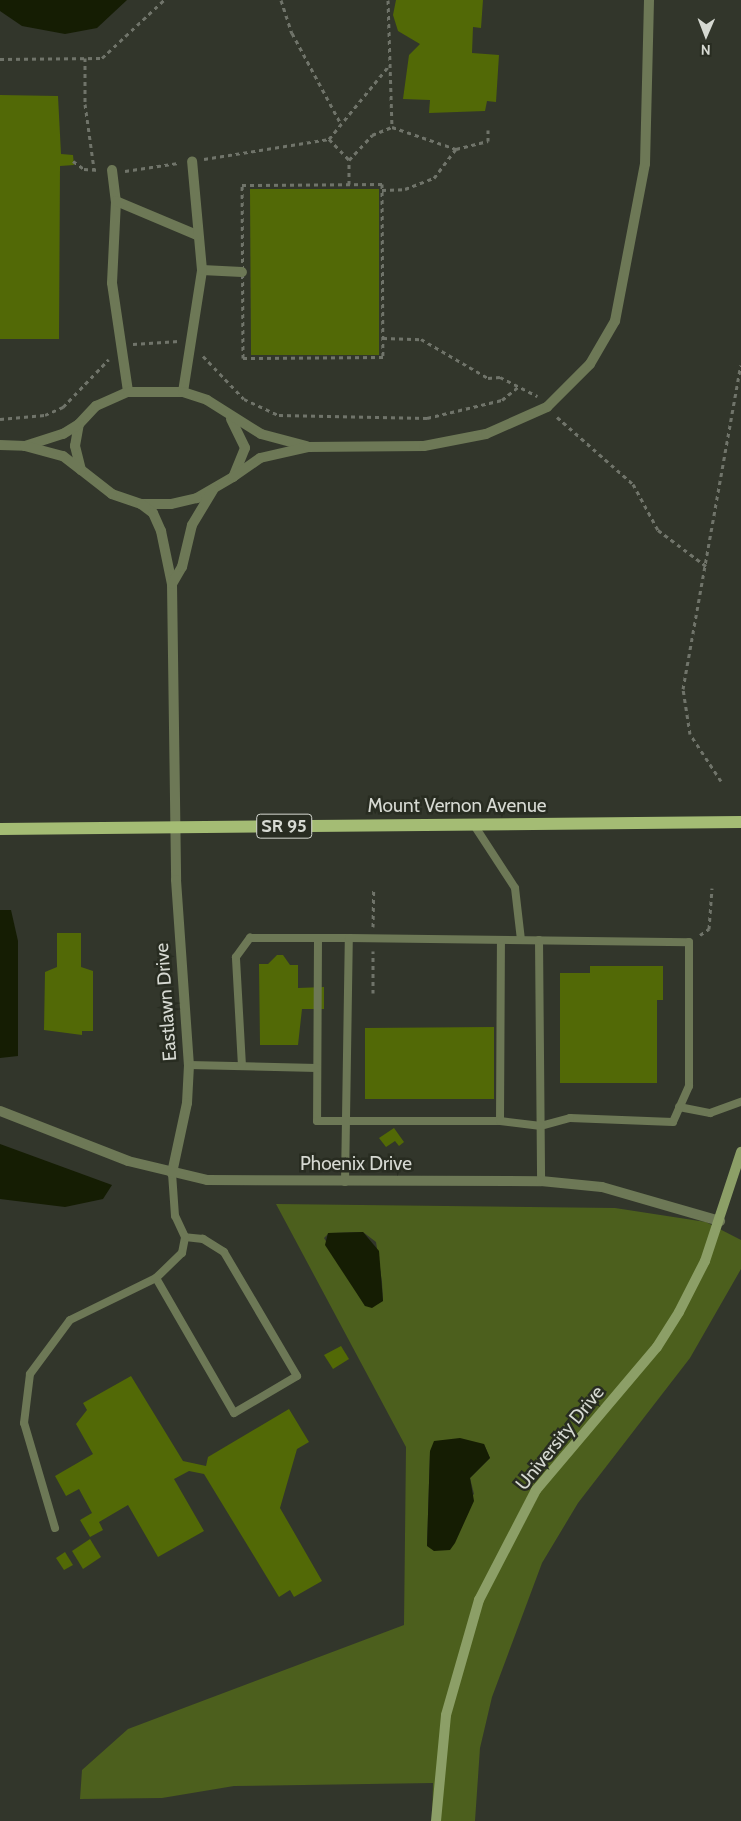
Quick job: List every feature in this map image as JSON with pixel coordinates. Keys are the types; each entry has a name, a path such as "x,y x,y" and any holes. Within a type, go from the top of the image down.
{"main road":[{"name":"Mount Vernon Avenue","path":"0,828 741,822"}],"street":[{"path":"141,504 171,504 215,487 260,458 308,447 424,446 486,434 547,407 590,364 614,321 644,164 648,0"},
{"path":"183,392 193,349 202,270 197,235 192,161"},
{"path":"112,170 116,201 112,283 118,351 128,392"},
{"path":"116,201 197,235"},
{"path":"202,270 242,272"},
{"path":"26,446 63,434 79,424 96,406 128,392 183,392 207,400 231,419 261,434 308,447"},
{"path":"231,419 245,448 233,477"},
{"path":"79,424 75,446 82,470"},
{"path":"0,445 26,446 63,456 112,494 141,504 153,512 161,531 172,584 174,826"},
{"path":"172,584 182,567 192,526 215,487"},
{"name":"Eastlawn Drive","path":"172,1173 187,1103 189,1065 174,826"},
{"name":"Phoenix Drive","path":"0,1111 128,1161 172,1173 254,1183 541,1181 602,1187 720,1221"},
{"name":"University Drive","path":"436,1821 446,1715 462,1651 507,1539 536,1490 657,1347 705,1262 720,1221 741,1152"}],"lane":[{"path":"474,825 515,888 521,940"},
{"path":"242,1066 236,957 250,938 688,942 689,1086 673,1122 570,1118 541,1126 500,1121 317,1121 318,939"},
{"path":"345,1182 349,938"},
{"path":"500,1121 501,940"},
{"path":"539,940 541,1181"},
{"path":"189,1065 318,1068"},
{"path":"680,1107 710,1113 741,1102"},
{"path":"55,1528 24,1423 30,1374 70,1320 156,1278 182,1253 186,1237 175,1216 172,1173"},
{"path":"156,1278 234,1414 297,1376 224,1252 203,1239 186,1237"}],"path":[{"path":"0,59 102,58 164,0"},
{"path":"281,0 292,33 341,124"},
{"path":"388,0 388,66 392,127"},
{"path":"85,58 84,104 94,169"},
{"path":"74,161 94,169 112,170 192,161 272,144 329,139 388,66"},
{"path":"349,184 349,160 372,135 392,127 456,149 488,141 488,130"},
{"path":"329,139 349,160"},
{"path":"382,190 405,189 434,178 456,149"},
{"path":"242,184 349,184 382,184 383,357 243,358 242,184"},
{"path":"383,338 421,339 488,378 500,377 534,392 598,458 633,484 658,530 706,566"},
{"path":"0,419 45,415 62,406 118,351 145,340 165,339 193,349 244,399 279,415 427,418 502,400 519,386"},
{"path":"721,781 690,734 683,714 683,689 741,365"},
{"path":"688,942 709,929 712,888"}],"green space":[{"path":"276,1204 615,1208 706,1222 741,1240 741,1269 690,1358 578,1503 542,1563 492,1697 480,1748 475,1821 432,1821 433,1783 234,1786 162,1798 80,1799 82,1770 128,1729 404,1625 406,1447","holes":["363,1232 376,1242 383,1301 365,1306 324,1238 329,1233","484,1444 490,1458 470,1478 474,1494 427,1546 430,1451"]}],"shaded area":[{"path":"0,0 127,0 97,28 65,34 22,26 0,11"},
{"path":"0,910 11,910 18,941 18,1056 0,1058"},
{"path":"0,1144 112,1185 103,1199 65,1207 0,1199"},
{"path":"363,1232 379,1251 383,1301 372,1308 365,1306 325,1245 328,1233"},
{"path":"460,1438 484,1444 490,1458 470,1478 474,1501 455,1543 450,1550 434,1551 427,1546 430,1451 434,1441"}],"building":[{"path":"396,0 483,0 481,28 473,27 472,53 499,55 496,102 487,101 485,111 429,113 430,100 403,99 409,55 420,44 398,31 393,15"},
{"path":"0,95 58,96 61,154 73,155 74,165 60,166 59,339 0,339"},
{"path":"250,189 379,189 379,355 251,355"},
{"path":"57,933 81,933 81,967 93,971 93,1031 82,1031 82,1035 44,1030 45,972 57,967"},
{"path":"277,955 283,955 290,965 298,965 298,988 324,987 324,1009 302,1009 298,1045 260,1045 259,964 268,964"},
{"path":"590,966 663,966 663,1000 657,1000 657,1083 560,1083 560,973 590,973"},
{"path":"494,1027 494,1099 365,1099 365,1028"},
{"path":"394,1128 404,1142 399,1146 395,1141 386,1147 379,1138"},
{"path":"341,1346 349,1359 333,1369 324,1355"},
{"path":"131,1376 183,1461 206,1466 208,1457 289,1409 309,1442 297,1449 280,1508 322,1581 294,1597 290,1590 279,1597 204,1474 189,1471 174,1479 204,1531 158,1557 128,1505 99,1522 103,1530 90,1537 80,1520 92,1513 79,1489 66,1496 55,1476 93,1454 76,1424 87,1410 83,1403"},
{"path":"90,1539 101,1557 83,1569 72,1551"},
{"path":"65,1552 73,1565 64,1570 56,1558"}]}
